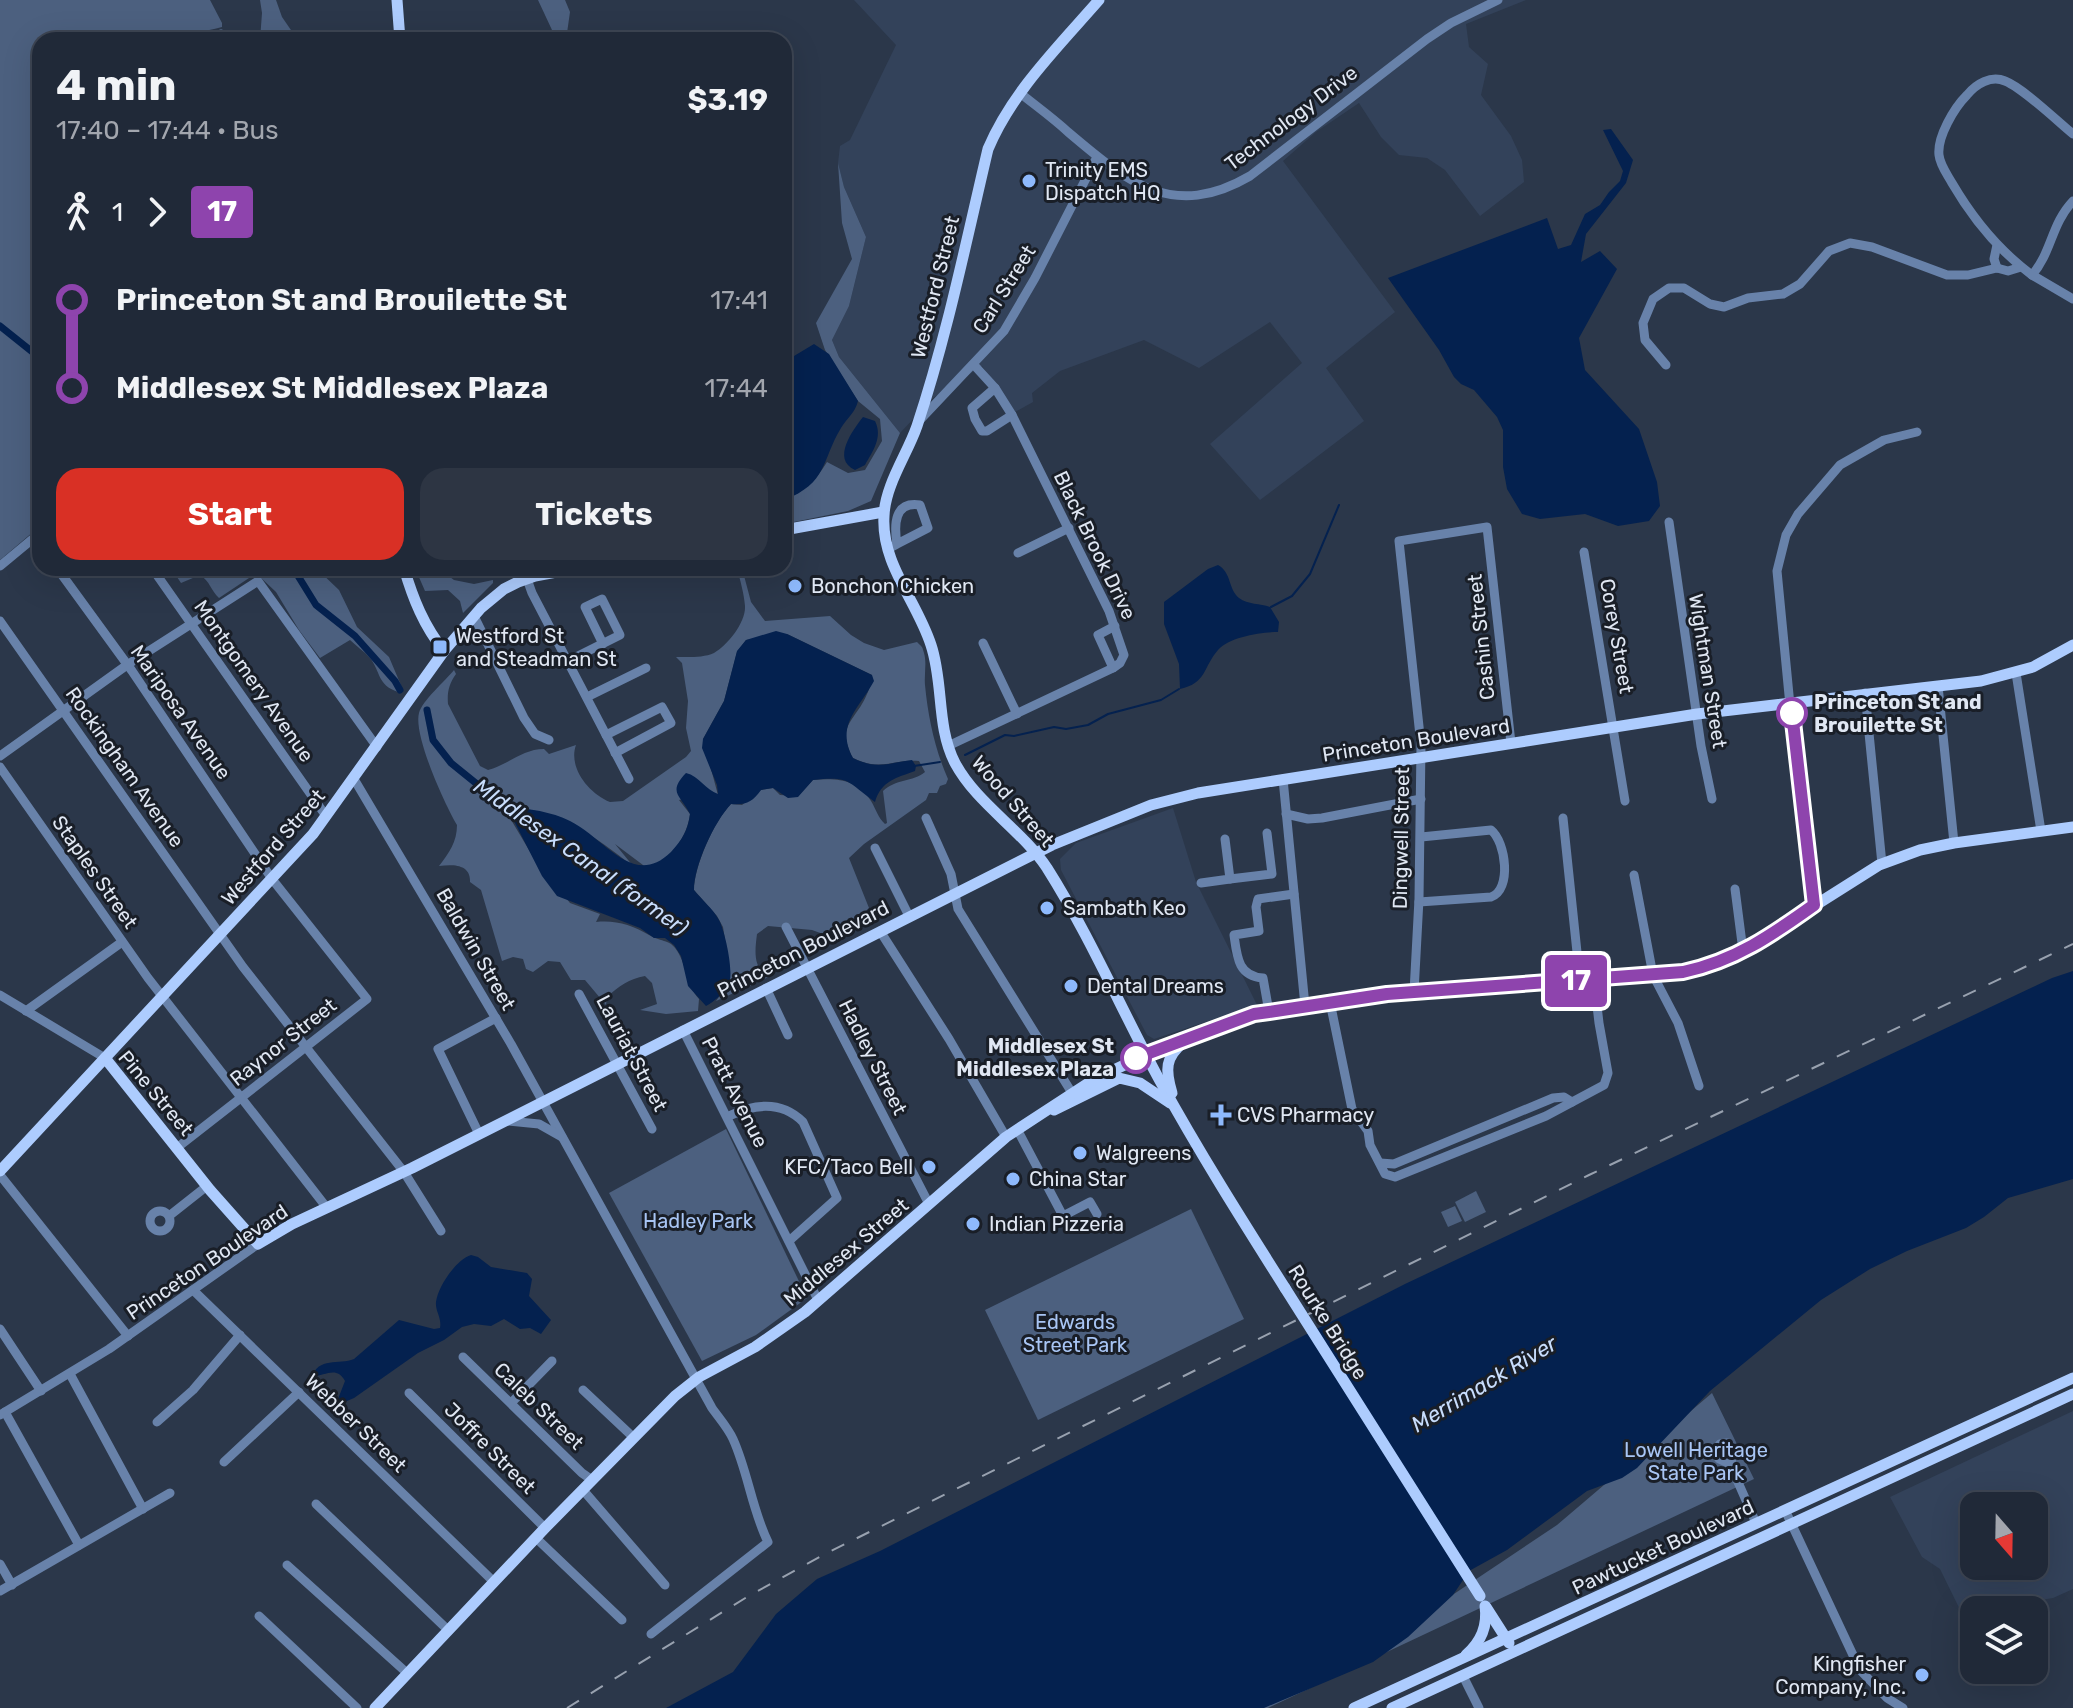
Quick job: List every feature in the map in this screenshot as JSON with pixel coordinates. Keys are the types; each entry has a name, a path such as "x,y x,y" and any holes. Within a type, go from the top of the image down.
{"main road":[{"path":"397,0 399,32"},
{"name":"Westford Street","path":"883,512 918,422 953,301 988,149 999,121 1099,0"},
{"path":"792,529 883,512"},
{"name":"Wood Street","path":"883,512 884,538 892,547 933,648 944,732 956,765 976,791 1036,853 1083,930 1146,1054"},
{"path":"406,576 424,622 444,651"},
{"name":"Westford Street","path":"1,1168 272,879 326,816 444,651 474,616 504,589 541,576"},
{"name":"Princeton Boulevard","path":"258,1244 292,1224 404,1172 954,893 1036,853 1151,805 1198,793 1613,726 1791,701 1981,681 2016,673 2073,645"},
{"name":"Middlesex Street","path":"375,1708 660,1409 698,1378 755,1347 818,1300 1006,1137 1093,1080 1146,1054 1269,1012 1414,992 1653,975 1709,966 1743,951 1882,864 1920,850 1954,843 2073,827"},
{"path":"1174,1105 1165,1069 1177,1048 1191,1037"},
{"name":"Rourke Bridge","path":"1146,1054 1285,1288 1515,1652"},
{"name":"Pine Street","path":"105,1058 207,1186 258,1244"},
{"path":"1044,1112 1061,1108 1119,1078 1140,1083 1174,1105"},
{"name":"Pawtucket Boulevard","path":"1354,1708 2073,1378"},
{"name":"Pawtucket Boulevard","path":"1392,1708 2073,1394"},
{"path":"1448,1666 1475,1647 1486,1625 1483,1601"}],"street":[{"name":"Technology Drive","path":"1020,93 1123,177 1156,191 1185,195 1220,191 1250,176 1427,39 1451,23 1498,0"},
{"path":"2073,134 2008,82 1992,79 1964,97 1941,139 1939,158 1977,224 2021,267 2073,299"},
{"name":"Carl Street","path":"918,422 1004,331 1097,157"},
{"path":"2032,275 2045,258 2056,223 2073,201"},
{"path":"1666,365 1645,340 1643,323 1653,299 1669,288 1684,288 1710,304 1724,307 1748,298 1783,294 1800,284 1829,251 1850,243 1872,247 1947,275 1968,275 1997,268 2008,271 2021,267"},
{"path":"1997,245 1994,259 1997,268"},
{"name":"Black Brook Drive","path":"974,365 995,388 1012,415 1115,626 1124,655 1113,668"},
{"path":"995,388 972,408 982,431 1012,415"},
{"path":"1814,905 1777,571 1786,535 1798,514 1840,465 1884,440 1917,432"},
{"path":"912,504 920,505 928,528 892,547 898,510 912,504"},
{"name":"Wightman Street","path":"1669,522 1712,799"},
{"name":"Cashin Street","path":"1399,541 1487,527 1511,743"},
{"path":"1018,553 1069,528"},
{"name":"Dingwell Street","path":"1399,541 1421,757 1414,992"},
{"path":"0,566 32,544"},
{"name":"Corey Street","path":"1584,552 1605,664 1625,801"},
{"name":"Mariposa Avenue","path":"63,576 272,879"},
{"name":"Montgomery Avenue","path":"158,576 326,816"},
{"path":"527,579 629,779"},
{"path":"0,756 127,665 258,581 377,747"},
{"path":"568,661 603,644 620,635 602,599 585,607 603,644"},
{"path":"474,616 524,718 535,734 549,740"},
{"name":"Rockingham Avenue","path":"0,621 220,934 404,1172 441,1231"},
{"path":"948,746 1113,668 1098,635 1115,626"},
{"path":"983,643 1017,714"},
{"path":"587,697 646,668"},
{"path":"2016,673 2041,831"},
{"path":"1938,686 1954,843"},
{"path":"1865,693 1882,864"},
{"path":"606,735 662,707 671,723 615,753"},
{"name":"Staples Street","path":"0,767 122,942 327,1208"},
{"name":"Baldwin Street","path":"354,779 565,1139 712,1408 732,1437 745,1471 768,1542 651,1634"},
{"path":"1283,779 1305,1006"},
{"path":"1286,814 1315,819 1421,799"},
{"path":"926,818 951,874 958,909 1072,1093"},
{"path":"1563,818 1580,981"},
{"path":"1419,902 1491,897 1504,886 1501,845 1498,835 1491,830 1421,837"},
{"path":"1267,833 1272,874"},
{"path":"1225,839 1230,879"},
{"path":"875,848 909,916"},
{"path":"1201,883 1292,871"},
{"path":"1634,875 1653,975 1678,1023 1699,1086"},
{"name":"Raynor Street","path":"178,1147 367,999 272,879"},
{"path":"1735,889 1743,951"},
{"path":"1269,1012 1263,978 1252,977 1239,965 1234,935 1259,931 1258,899 1294,894"},
{"name":"Hadley Street","path":"786,927 929,1204"},
{"path":"880,931 949,1039 1006,1137"},
{"path":"26,1011 122,942"},
{"path":"1330,1002 1352,1109 1368,1131 1370,1145 1385,1174 1399,1176 1546,1116 1604,1085 1608,1079 1594,980"},
{"path":"766,988 788,1035"},
{"name":"Lauriat Street","path":"579,994 652,1129"},
{"name":"Pine Street","path":"2,1000 105,1058"},
{"path":"479,1134 438,1049 496,1018"},
{"name":"Pratt Avenue","path":"683,1030 729,1116 818,1300"},
{"path":"729,1116 758,1104 780,1110 803,1122 837,1198 789,1241"},
{"path":"505,1121 539,1124 565,1139"},
{"path":"1017,1129 1063,1216 1090,1202 1097,1214"},
{"path":"1,1168 128,1336"},
{"path":"169,1216 207,1186"},
{"name":"Princeton Boulevard","path":"2,1414 128,1336 258,1244"},
{"name":"Webber Street","path":"193,1290 494,1582"},
{"path":"0,1329 41,1391"},
{"path":"157,1422 193,1390 240,1335"},
{"name":"Caleb Street","path":"463,1357 592,1480"},
{"path":"511,1403 552,1361"},
{"path":"70,1374 143,1509"},
{"path":"583,1390 633,1437"},
{"path":"224,1462 299,1392"},
{"name":"Joffre Street","path":"409,1393 545,1528"},
{"path":"2,1414 79,1545"},
{"path":"1730,1464 1756,1523"},
{"path":"583,1490 665,1585"},
{"path":"0,1591 170,1493"},
{"path":"316,1504 448,1630"},
{"path":"1785,1510 1860,1670 1887,1698 1903,1708"},
{"path":"536,1538 622,1620"},
{"path":"0,1564 12,1585"},
{"path":"287,1565 407,1673"},
{"path":"259,1616 357,1708"},
{"path":"1463,1676 1479,1708"}],"shaded area":[{"path":"854,0 1526,0 1466,24 1469,47 1488,64 1481,95 1511,136 1522,160 1524,182 1480,216 1445,170 1427,158 1399,155 1381,137 1359,103 1316,132 1283,161 1395,312 1326,368 1364,421 1260,500 1210,444 1302,363 1270,322 1199,368 1144,340 1060,371 1032,393 1033,402 1015,412 982,366 933,398 900,433 839,357 832,340 849,306 866,237 844,187 838,163 840,146 850,140 896,45"},
{"path":"1173,808 1196,882 1257,1005 1154,1039 1147,1035 1061,870 1060,859 1076,843"},
{"path":"2073,1411 2073,1589 2048,1599 2048,1596 1960,1596 1960,1610 1940,1569 1922,1557 1890,1497"}],"green space":[{"path":"0,0 210,0 222,27 197,32 32,32 32,533 0,560"},
{"path":"260,0 276,0 292,32 261,32"},
{"path":"538,0 565,0 570,12 567,32 550,32"},
{"path":"838,163 844,187 866,237 849,306 832,340 839,357 900,433 871,501 848,511 792,522 792,496 809,485 827,462 848,473 865,470 882,441 880,419 858,401 825,350 816,323 852,259 842,223"},
{"path":"177,576 198,576 181,583"},
{"path":"201,576 259,576 249,578 219,598"},
{"path":"259,576 324,576 339,590 357,627 389,657 403,690 398,692 386,686 374,663 350,640 320,658 276,592"},
{"path":"418,576 449,576 474,584 493,580 463,613 460,601 448,590 425,591"},
{"path":"739,576 744,576 751,602 765,621 830,616 851,635 884,650 917,642 921,646 925,657 930,721 948,779 937,793 929,793 926,800 849,858 869,908 837,939 812,930 768,926 757,934 756,953 761,970 771,976 716,1001 729,983 723,927 694,890 697,869 706,845 731,804 742,805 761,790 773,788 780,795 798,796 813,780 838,780 859,788 885,824 883,791 925,772 919,761 879,765 853,758 846,738 847,730 868,692 872,675 787,634 746,640 737,652 724,701 703,739 718,795 711,792 679,800 690,814 688,823 676,847 656,864 647,868 615,844 633,866 573,825 540,812 504,808 532,855 570,903 600,914 596,922 624,924 673,945 699,999 698,1011 666,1014 640,1010 657,1004 652,983 645,976 629,981 616,990 607,997 606,1005 585,980 571,980 560,962 548,961 533,972 526,969 523,959 513,957 502,961 481,890 470,882 464,868 439,866 454,842 457,825 425,753 418,723 421,708 454,670 456,674 449,688 448,704 480,766 488,770 536,750 544,749 549,754 576,745 577,770 587,786 610,802 623,801 691,751 686,728 688,701 682,663 676,657 714,653 725,645 743,619 743,591"},
{"name":"Hadley Park","path":"726,1129 807,1298 756,1335 702,1361 609,1193"},
{"path":"1476,1191 1486,1212 1465,1222 1455,1202"},
{"path":"1455,1206 1462,1221 1448,1227 1441,1212"},
{"name":"Edwards Street Park","path":"1191,1209 1244,1319 1038,1420 985,1310"},
{"name":"Lowell Heritage State Park","path":"1712,1393 1754,1479 1268,1708 1230,1708 1427,1612 1557,1525"}],"water":[{"path":"1611,129 1633,160 1626,183 1586,234 1581,262 1600,251 1617,269 1579,338 1585,370 1639,429 1657,482 1660,506 1649,521 1618,526 1585,514 1540,519 1522,514 1507,489 1503,467 1503,430 1497,417 1474,390 1454,377 1439,350 1388,278 1547,218 1558,249 1571,245 1585,214 1600,205 1620,181 1623,171 1603,130"},
{"path":"814,344 829,354 858,401 841,428 822,470 809,486 792,496 792,357"},
{"path":"863,417 875,421 878,433 865,465 855,470 848,465 844,452"},
{"path":"1218,565 1226,572 1239,598 1270,607 1279,622 1278,632 1246,636 1223,645 1200,679 1180,689 1179,664 1164,624 1164,602"},
{"path":"776,631 872,675 874,681 848,727 848,746 853,758 876,765 912,760 916,766 915,771 885,785 875,802 848,782 825,779 813,780 798,797 788,798 773,788 761,790 749,802 731,804 706,845 695,880 694,890 719,920 730,961 729,983 706,1006 688,986 681,956 665,938 654,938 640,928 557,896 542,876 514,821 503,807 562,818 632,863 644,865 657,862 675,848 688,825 690,814 677,790 686,773 718,794 702,748 703,739 724,701 737,651 746,640"},
{"name":"Merrimack River","path":"2073,971 2073,1179 2008,1198 1966,1228 1870,1269 1821,1300 1710,1391 1637,1468 1622,1478 1587,1491 1507,1550 1469,1571 1453,1595 1408,1637 1373,1662 1264,1708 666,1708 733,1672 776,1614 817,1579 880,1551 1405,1284 2052,978"},
{"path":"471,1255 491,1267 527,1273 532,1279 529,1296 551,1320 541,1334 530,1328 520,1329 504,1319 491,1326 474,1324 462,1327 340,1404 338,1399 345,1381 342,1376 331,1373 312,1377 324,1364 354,1359 399,1320 440,1328 436,1305 440,1288 454,1267"}],"waterway":[{"name":"MIddlesex Canal (former)","path":"0,326 32,352"},
{"path":"1271,607 1292,596 1310,574 1339,505"},
{"name":"MIddlesex Canal (former)","path":"298,576 316,605 355,636 400,690"},
{"path":"965,755 1005,735 1088,725 1108,714 1161,700 1179,689"},
{"name":"MIddlesex Canal (former)","path":"427,710 433,740 451,763 509,810"},
{"path":"914,766 940,762"}],"railway":[{"path":"567,1708 747,1597 825,1554 1589,1175 2073,944"}],"bus line":[{"name":"17","path":"1136,1058 1254,1014 1387,994 1683,972 1729,959 1814,905 1792,713"}],"place":[{"name":"Trinity EMS Dispatch HQ","path":"1029,181"},
{"name":"Bonchon Chicken","path":"795,586"},
{"name":"Westford St and Steadman St","path":"440,647"},
{"name":"Princeton St and Brouilette St","path":"1792,713"},
{"name":"Sambath Keo","path":"1047,908"},
{"name":"Dental Dreams","path":"1071,986"},
{"name":"Middlesex St Middlesex Plaza","path":"1136,1058"},
{"name":"CVS Pharmacy","path":"1221,1115"},
{"name":"Walgreens","path":"1080,1153"},
{"name":"KFC/Taco Bell","path":"929,1167"},
{"name":"China Star","path":"1013,1179"},
{"name":"Indian Pizzeria","path":"973,1224"},
{"name":"Kingfisher Company, Inc.","path":"1922,1675"}]}
